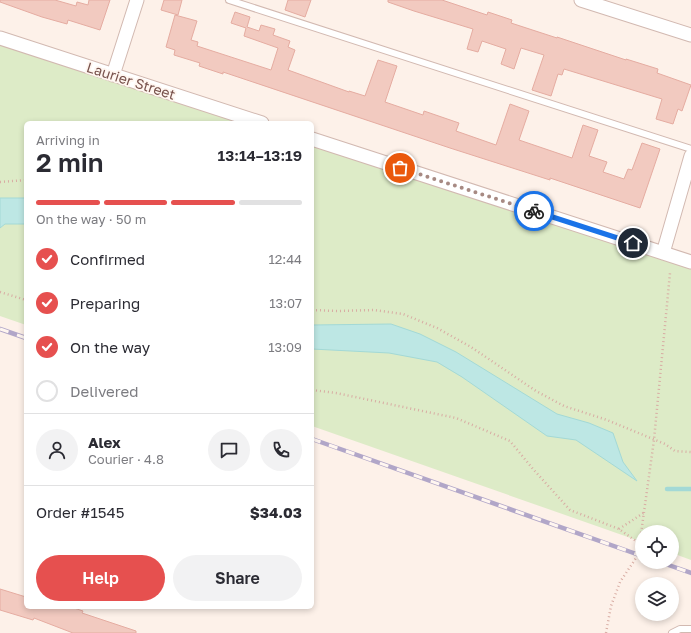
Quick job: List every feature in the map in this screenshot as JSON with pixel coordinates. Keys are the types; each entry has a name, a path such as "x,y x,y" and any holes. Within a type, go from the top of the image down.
{"street":[{"path":"113,75 137,0"},
{"path":"581,0 691,35"},
{"name":"Laurier Street","path":"0,38 256,121"},
{"path":"314,140 691,262"},
{"path":"663,253 691,156"}],"lane":[{"path":"230,0 691,149"},
{"path":"672,633 680,629 691,629"}],"path":[{"path":"0,182 24,180"},
{"path":"643,525 654,440 670,273"},
{"path":"0,292 24,299"},
{"path":"314,310 374,310 403,314 444,332 536,391 564,406 607,420 676,451 682,453 691,452"},
{"path":"314,390 336,393 456,418 510,441 570,510 619,529 635,540"},
{"path":"619,529 645,512"},
{"path":"606,633 611,606 620,582 635,559"}],"green space":[{"path":"0,45 235,121 24,121 24,324 0,316"},
{"path":"314,147 691,269 691,560 679,556 679,525 635,525 635,540 314,427"}],"water":[{"path":"0,198 24,198 24,224 5,224 0,228"},
{"path":"391,324 420,334 456,352 557,414 589,423 613,433 623,462 637,481 576,440 547,436 462,377 437,362 389,353 314,349 314,325"}],"building":[{"path":"0,0 55,0 76,6 77,2 88,5 89,0 110,0 100,30 68,20 67,24 42,17 0,2"},
{"path":"164,0 182,0 178,15 161,10"},
{"path":"288,0 311,0 305,17 285,10"},
{"path":"388,0 442,0 487,15 488,12 512,20 511,23 658,69 657,73 691,85 682,111 678,109 673,124 656,119 662,99 564,69 562,75 558,74 551,96 532,90 544,55 521,48 514,69 501,64 506,49 482,41 478,52 467,49 473,29 414,11 388,2"},
{"path":"235,12 250,17 247,27 259,31 261,25 275,29 273,35 290,41 288,47 295,50 288,70 349,92 365,96 378,60 397,66 385,102 423,115 424,111 459,123 456,131 496,145 510,104 529,111 519,140 572,158 583,125 598,130 589,156 607,162 603,172 624,179 628,169 632,170 642,143 660,149 640,208 550,178 550,180 450,148 223,72 223,74 199,66 200,63 174,55 175,50 166,47 175,15 197,21 191,40 198,42 197,46 271,70 278,48 244,36 246,28 231,23"},
{"path":"0,589 24,596 24,609 77,609 83,611 82,613 136,631 136,633 73,633 34,618 33,620 0,610"}],"waterway":[{"path":"667,489 691,489"}],"railway":[{"path":"0,329 24,337"},
{"path":"314,440 635,554"},
{"path":"679,569 691,573"}],"way so far":[{"path":"400,168 534,211"}],"route":[{"path":"534,211 633,243"}]}
